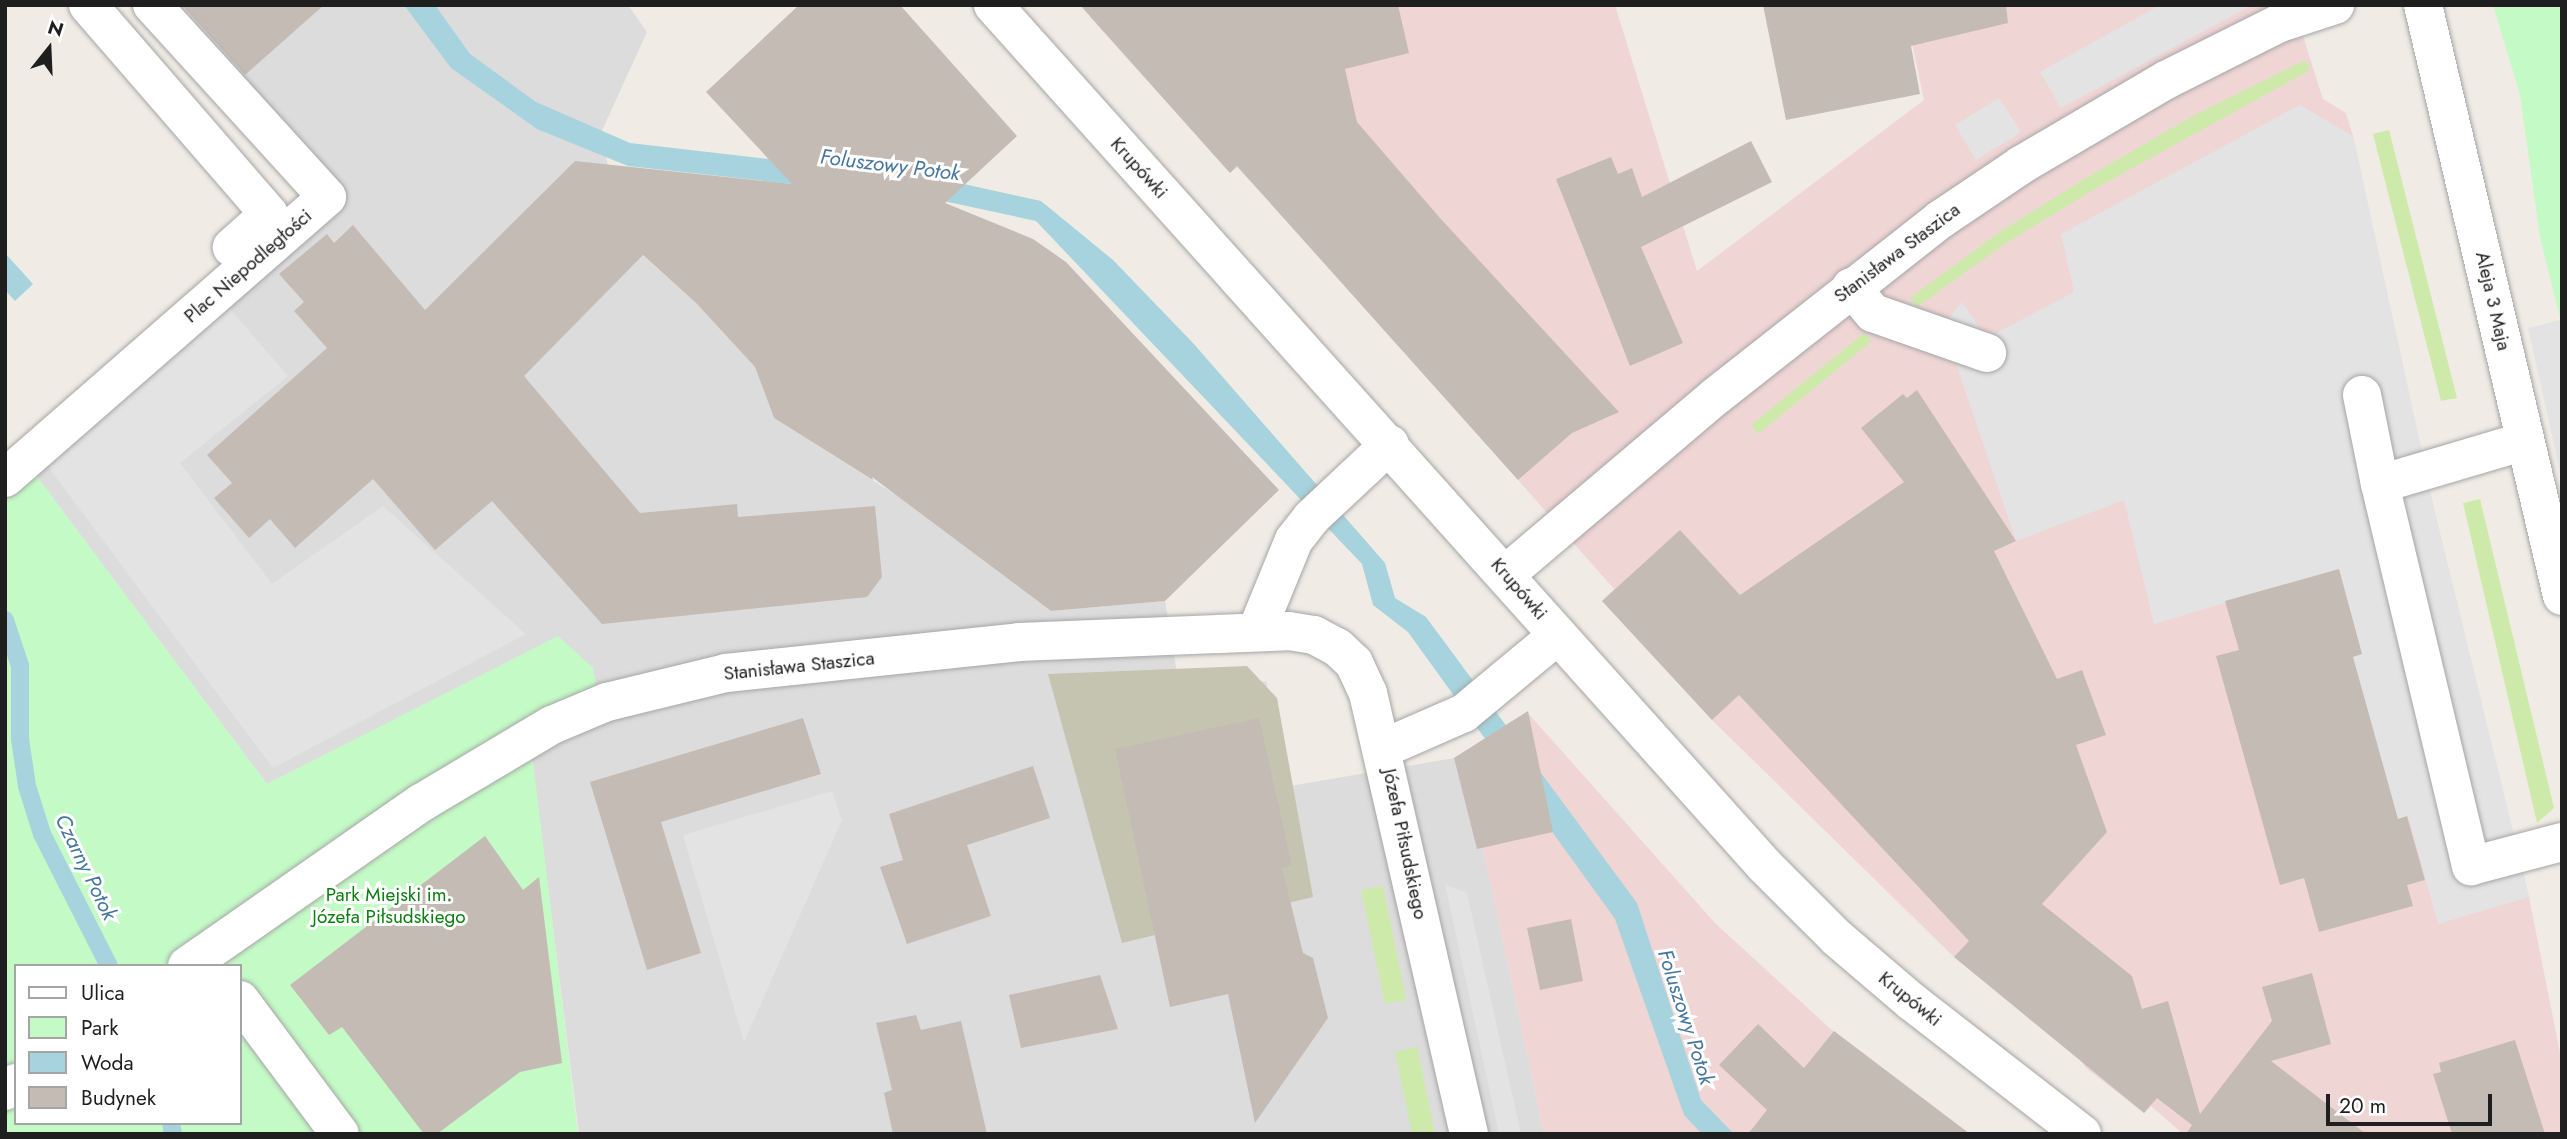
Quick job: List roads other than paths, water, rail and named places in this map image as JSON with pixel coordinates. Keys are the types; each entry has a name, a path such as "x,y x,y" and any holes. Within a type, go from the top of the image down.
{"street":[{"path":"5,446 270,214 88,5"},
{"name":"Plac Niepodległości","path":"5,478 327,198 152,5"},
{"name":"Krupówki","path":"993,5 1390,444 1765,866 1838,938 2082,1134"},
{"name":"Stanisława Staszica","path":"1506,574 1851,287 1941,219 2100,116 2232,46 2335,5"},
{"name":"Aleja 3 Maja","path":"2423,5 2562,596"},
{"path":"1851,287 1873,313 1987,353"},
{"path":"2362,395 2380,484 2471,866 2562,842"},
{"path":"2380,484 2525,442"},
{"path":"1257,630 1294,540 1311,518 1390,444"},
{"name":"Stanisława Staszica","path":"202,962 456,781 552,725 607,702 726,673 1019,642 1257,630"},
{"name":"Józefa Piłsudskiego","path":"1257,630 1314,635 1337,647 1354,663 1364,683 1384,748 1469,1134"},
{"path":"1384,748 1464,713 1558,635"},
{"path":"242,1003 340,1134"}],"water":[{"path":"404,5 435,5 470,54 536,102 630,143 941,179 1041,201 1113,260 1193,343 1385,563 1395,598 1426,617 1637,903 1701,1100 1734,1134 1702,1134 1684,1115 1615,919 1408,632 1373,605 1362,564 1036,221 939,200 628,166 537,129 451,68"},
{"path":"5,253 33,284 15,301 5,290"}],"waterway":[{"name":"Czarny Potok","path":"5,620 20,666 20,739 27,786 42,834 108,964"},
{"name":"Czarny Potok","path":"171,1125 173,1134"}],"water label":[{"name":"Foluszowy Potok","path":"890,165"},
{"name":"Foluszowy Potok","path":"1686,1017"}],"park label":[{"name":"Park Miejski im. Józefa Piłsudskiego","path":"389,906"}]}
